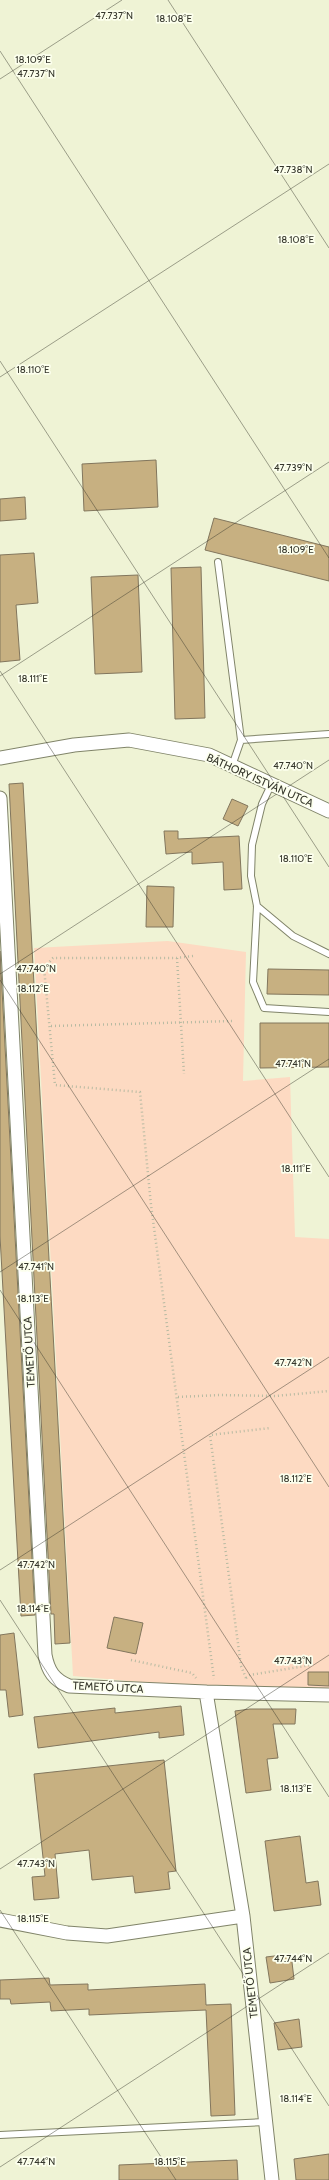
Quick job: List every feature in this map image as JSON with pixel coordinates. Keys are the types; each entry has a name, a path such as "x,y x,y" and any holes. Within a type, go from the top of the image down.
{"street":[{"name":"BÁTHORY ISTVÁN UTCA","path":"0,758 74,745 128,740 209,755 329,811"},
{"name":"TEMETŐ UTCA","path":"0,798 45,1655 48,1667 60,1682 69,1686 207,1687 329,1695"},
{"name":"TEMETŐ UTCA","path":"207,1687 243,1916 272,2180"},
{"path":"0,1920 67,1933 107,1936 243,1916"}],"lane":[{"path":"218,562 241,740 232,766"},
{"path":"241,740 329,734"},
{"path":"271,785 262,804 252,844 251,876 257,906 253,982 264,1008 329,1012"},
{"path":"257,906 293,936 329,954"},
{"path":"0,2135 265,2122"}],"path":[{"path":"193,956 177,958 53,958 44,968 51,1026 55,1085 140,1092 151,1205 178,1397 207,1687"},
{"path":"177,958 184,1074"},
{"path":"51,1026 233,1020"},
{"path":"178,1397 219,1395 275,1396 329,1391"},
{"path":"246,1678 241,1666 210,1435 270,1428"},
{"path":"131,1660 192,1673 207,1687"},
{"path":"242,1682 250,1674 311,1665"}],"shaded area":[{"path":"168,941 246,952 243,1081 290,1077 295,1237 329,1239 329,1689 219,1689 73,1676 34,948"}],"building":[{"path":"156,460 158,507 84,511 82,464"},
{"path":"25,497 26,519 0,521 0,499"},
{"path":"214,518 329,547 329,581 205,550"},
{"path":"34,553 38,603 16,605 20,660 0,662 0,555"},
{"path":"201,567 205,718 175,719 171,568"},
{"path":"138,575 142,672 95,674 91,577"},
{"path":"23,783 70,1643 55,1644 54,1614 51,1614 9,784"},
{"path":"232,799 248,806 238,826 223,819"},
{"path":"164,831 178,831 178,839 239,836 242,889 224,890 223,862 192,864 192,852 166,854"},
{"path":"147,886 174,887 173,927 146,927"},
{"path":"0,951 35,1615 21,1616 0,1236"},
{"path":"268,969 329,970 329,995 267,994"},
{"path":"260,1023 329,1023 329,1067 260,1068"},
{"path":"114,1617 143,1623 136,1654 107,1648"},
{"path":"14,1633 23,1715 9,1717 6,1690 0,1690 0,1635"},
{"path":"308,1672 329,1672 329,1686 308,1685"},
{"path":"181,1706 184,1735 159,1738 159,1732 38,1748 34,1717 115,1708 115,1713"},
{"path":"250,1709 296,1709 295,1724 273,1724 278,1758 267,1759 271,1790 246,1793 235,1711"},
{"path":"164,1760 176,1871 168,1872 170,1889 135,1893 133,1876 92,1880 89,1850 55,1854 59,1898 34,1900 32,1877 45,1876 34,1774"},
{"path":"300,1836 306,1883 318,1881 321,1905 274,1911 265,1841"},
{"path":"291,1954 294,1979 270,1983 266,1957"},
{"path":"49,1978 50,1985 88,1984 88,1990 205,1984 206,2005 231,2004 235,2115 211,2116 206,2010 89,2015 89,2009 51,2011 50,2002 11,2004 10,1999 0,1999 0,1980"},
{"path":"299,2019 302,2047 278,2050 274,2023"},
{"path":"329,2154 329,2180 296,2180 294,2159"},
{"path":"237,2160 238,2180 119,2180 119,2165"}]}
